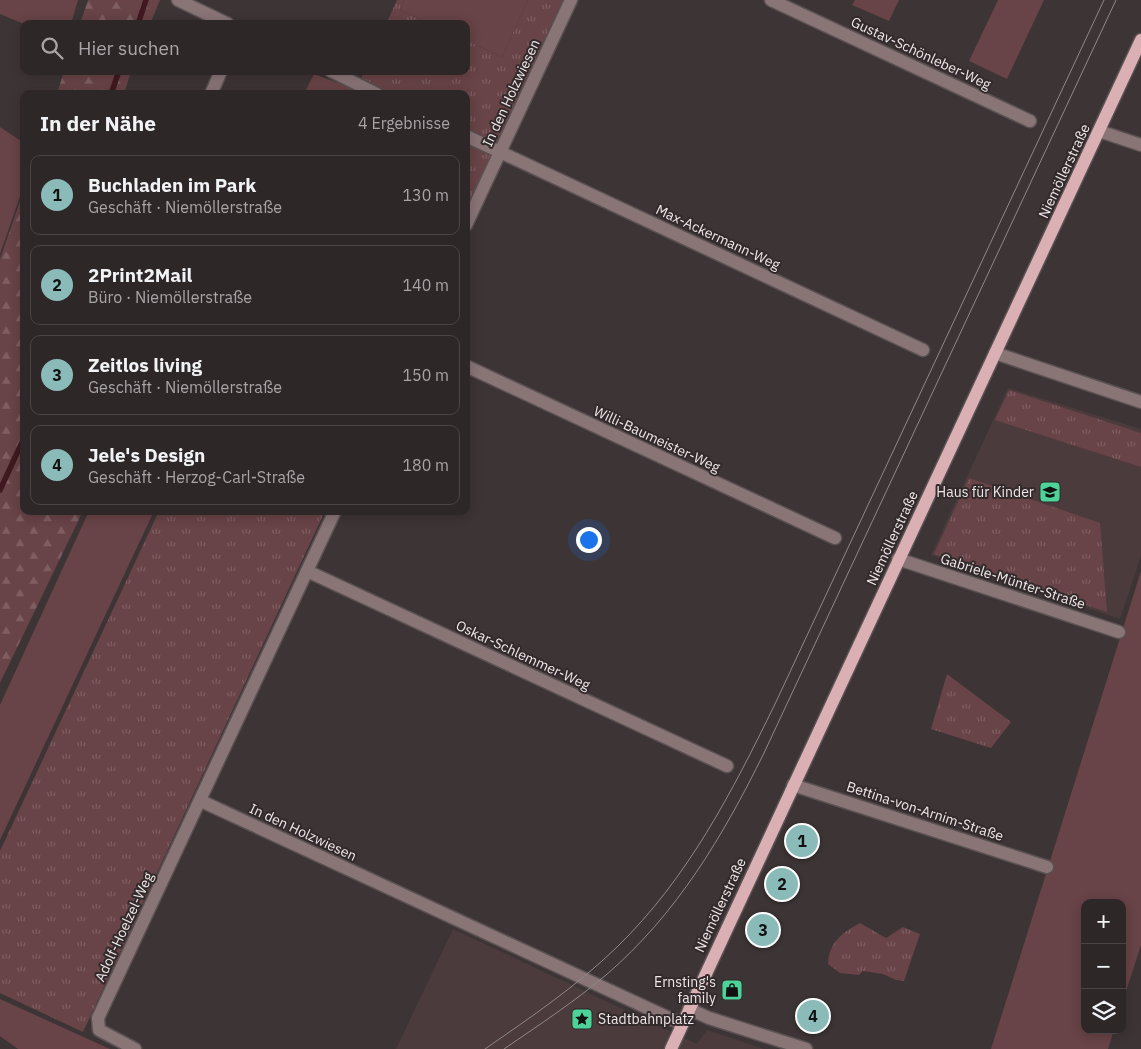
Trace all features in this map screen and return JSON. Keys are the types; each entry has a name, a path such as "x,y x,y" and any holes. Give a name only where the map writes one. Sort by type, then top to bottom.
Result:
{"main road":[{"name":"Niemöllerstraße","path":"671,1049 1141,40"}],"street":[{"path":"178,0 220,20"},
{"name":"In den Holzwiesen","path":"470,216 571,0"},
{"name":"Gustav-Schönleber-Weg","path":"772,0 1030,121"},
{"path":"213,90 219,75"},
{"path":"339,75 369,90"},
{"path":"1099,131 1141,145"},
{"name":"Max-Ackermann-Weg","path":"470,138 923,350"},
{"path":"995,353 1141,402"},
{"name":"Willi-Baumeister-Weg","path":"470,368 835,538"},
{"path":"201,801 332,515"},
{"name":"Gabriele-Münter-Straße","path":"898,559 1119,632"},
{"name":"Oskar-Schlemmer-Weg","path":"307,571 727,766"},
{"name":"Bettina-von-Arnim-Straße","path":"793,784 1047,867"},
{"name":"In den Holzwiesen","path":"201,801 682,1024"},
{"name":"Adolf-Hoelzel-Weg","path":"135,1049 99,1030 98,1018 201,801"},
{"path":"689,1009 709,1018 806,1049"}],"shaded area":[{"name":"Haus für Kinder","path":"1008,388 1141,429 1141,556 1120,619 931,555"},
{"path":"453,929 697,1044 707,1030 764,1049 396,1049"}],"green space":[{"path":"0,0 78,0 72,20 20,20 20,22 0,14"},
{"path":"88,0 160,0 152,20 81,20"},
{"path":"397,0 404,0 400,10 422,20 388,20"},
{"path":"404,0 528,0 502,57 470,42 470,20 422,20 400,10"},
{"path":"528,0 563,0 470,200 470,90 356,90 362,75 470,75 470,42 502,57"},
{"path":"855,0 899,0 889,21 852,5"},
{"path":"998,0 1044,0 1007,79 969,61"},
{"path":"63,75 130,75 125,90 58,90"},
{"path":"314,75 352,88 351,90 306,90"},
{"path":"0,127 20,140 20,196 0,254"},
{"path":"20,202 20,515 81,515 0,683 0,259"},
{"path":"1009,390 1141,433 1141,467 995,420"},
{"path":"969,478 1100,523 1107,612 934,554"},
{"path":"87,515 152,515 0,840 0,705"},
{"path":"157,515 323,515 83,1032 0,993 0,851"},
{"path":"1141,571 1141,945 1126,992 1126,899 1081,899 1081,1034 1113,1034 1108,1049 991,1049"},
{"path":"947,674 1011,722 991,748 931,729"},
{"path":"860,923 886,938 903,927 920,934 904,981 896,980 883,974 863,971 859,975 840,973 828,964 834,944 842,935"},
{"path":"0,999 110,1049 18,1049 0,1036"}],"waterway":[{"path":"139,20 146,0"},
{"path":"112,90 118,75"},
{"path":"0,490 20,447"}],"tram line":[{"path":"485,1049 570,988 617,947 666,892 687,863 725,801 775,704 1104,0"},
{"path":"504,1049 581,995 606,975 631,951 676,900 715,844 764,753 1116,0"}],"place":[{"name":"Haus für Kinder","path":"1050,492"},
{"name":"Buchladen im Park","path":"802,841"},
{"name":"2Print2Mail","path":"782,884"},
{"name":"Zeitlos living","path":"763,930"},
{"name":"Ernsting's family","path":"732,990"},
{"name":"Jele's Design","path":"813,1016"},
{"name":"Stadtbahnplatz","path":"582,1019"}]}
